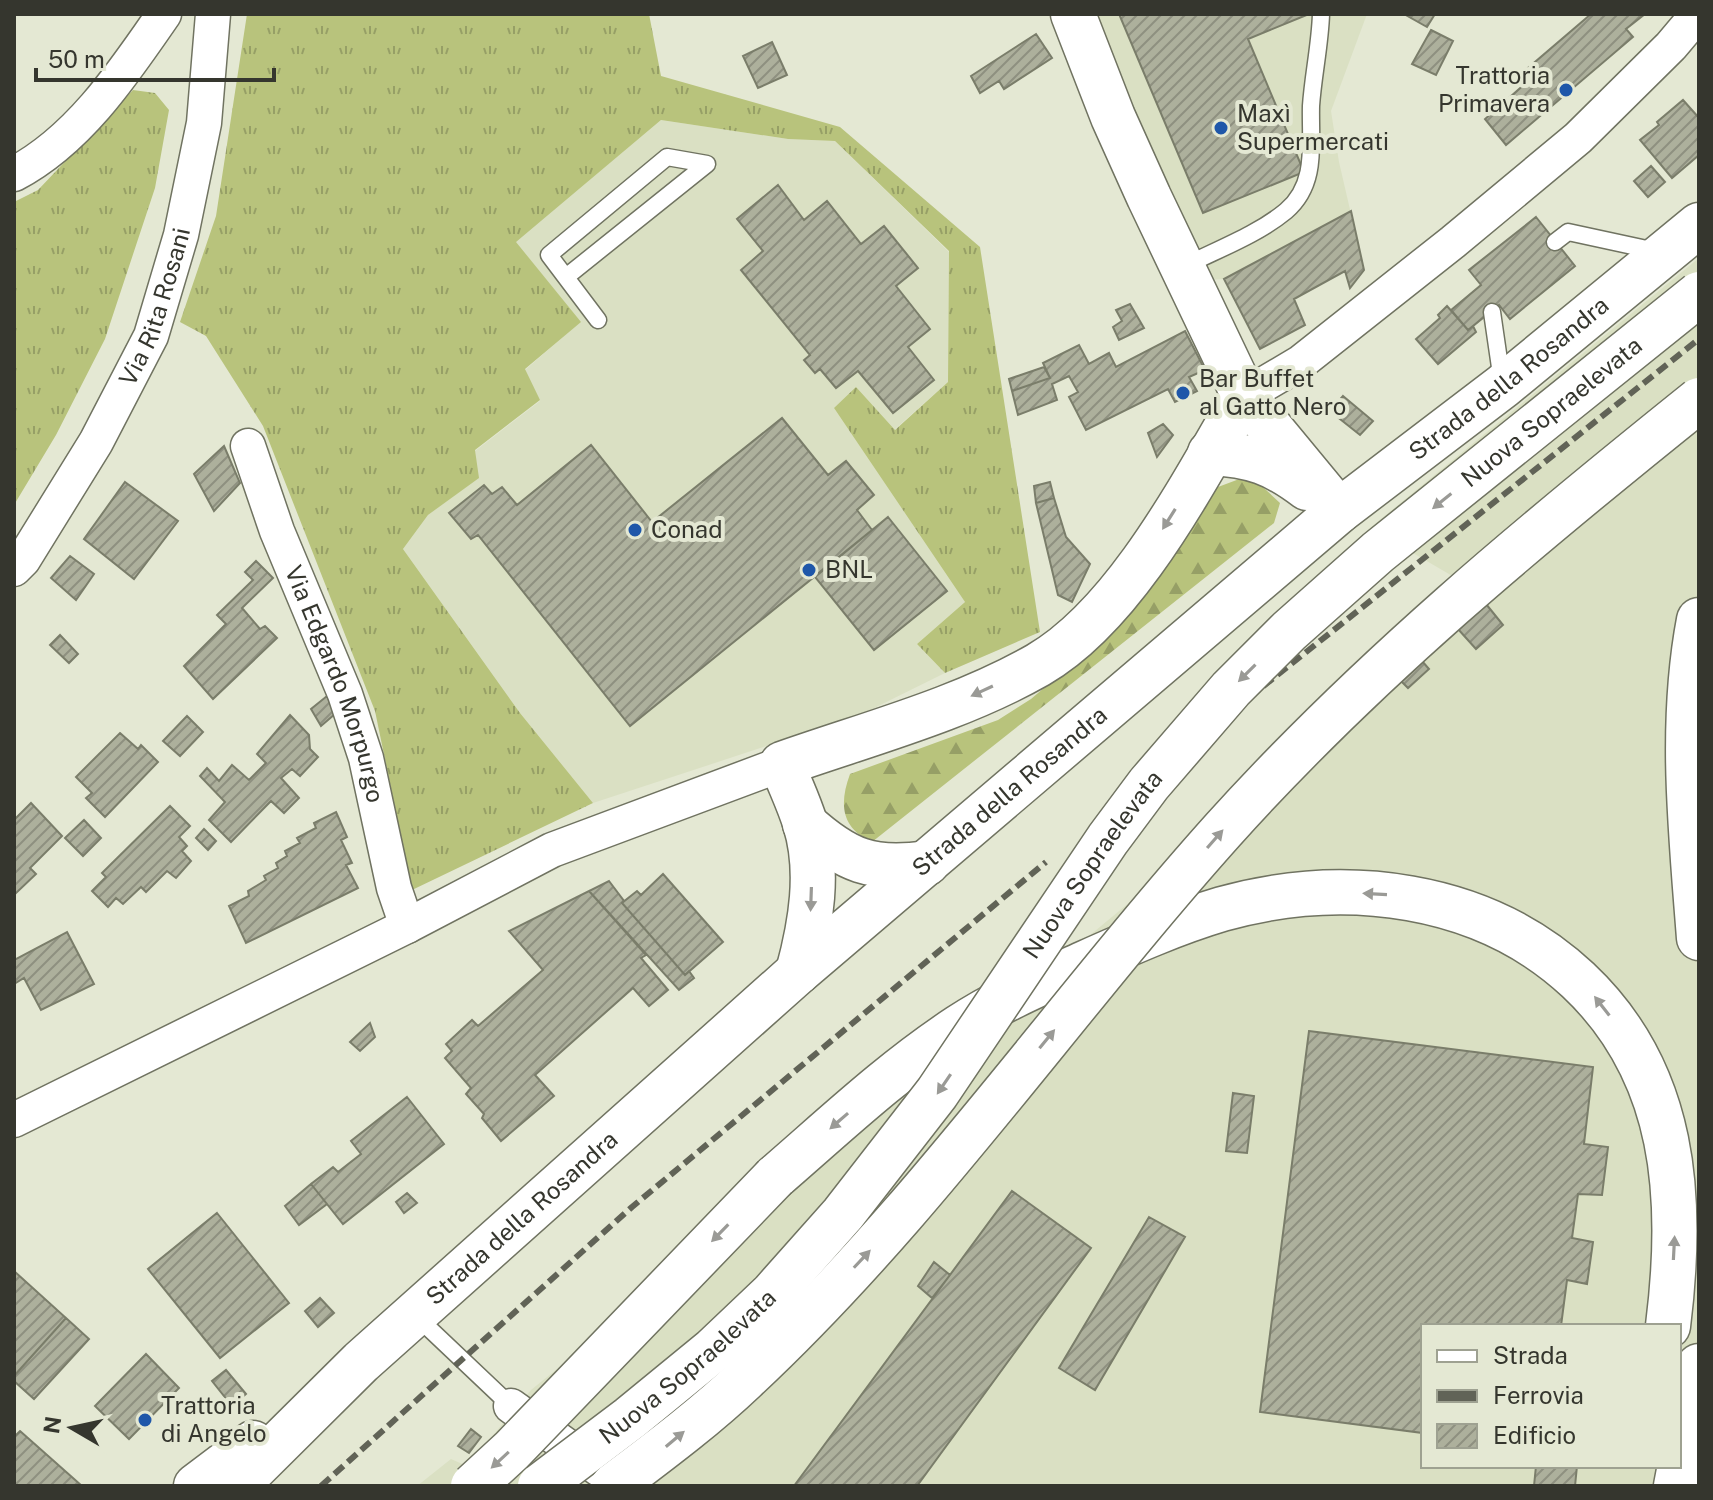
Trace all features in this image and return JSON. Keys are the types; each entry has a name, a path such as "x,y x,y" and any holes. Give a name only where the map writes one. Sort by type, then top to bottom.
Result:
{"main road":[{"path":"1073,14 1113,117 1181,268 1244,396 1339,511"},
{"name":"Strada della Rosandra","path":"236,1486 361,1362 798,972 1339,511 1503,386 1680,241"},
{"name":"Nuova Sopraelevata","path":"540,1486 713,1350 772,1294 843,1214 937,1093 1108,839 1231,689 1289,631 1378,552 1699,294"},
{"path":"798,972 811,914 811,857 805,824 782,764 971,697 1039,664 1072,639 1119,593 1244,396"},
{"name":"Nuova Sopraelevata","path":"613,1486 743,1381 878,1242 979,1124 1136,929 1300,746 1436,618 1699,400"},
{"path":"1210,453 1244,455 1284,471 1339,511"},
{"path":"1699,620 1693,654 1688,727 1690,814 1699,938"},
{"path":"805,824 840,852 862,863 886,867 927,863"},
{"path":"473,1486 512,1450 775,1177 897,1072 935,1044 960,1026 1036,985 1141,938 1226,908 1288,897 1383,893 1460,910 1502,926 1540,950 1600,1001 1641,1063 1664,1124 1672,1168 1675,1214 1668,1324"},
{"name":"Strada della Rosandra","path":"196,1486 361,1362"},
{"path":"1681,1460 1697,1376"}],"street":[{"path":"14,174 31,165 76,127 127,67 164,14"},
{"name":"Via Rita Rosani","path":"14,569 23,560 96,442 151,336 181,235 204,123 213,14"},
{"path":"1244,396 1300,363 1453,242 1566,147 1671,46 1698,14"},
{"name":"Via Edgardo Morpurgo","path":"248,446 277,531 345,694 366,758 394,888 407,926"},
{"path":"14,1120 407,926 552,850 782,764"},
{"path":"511,1406 623,1486"}],"lane":[{"path":"1181,268 1287,210 1304,189 1312,158 1311,105 1321,14"},
{"path":"566,277 707,164 667,157 549,255 598,320"},
{"path":"1555,242 1568,232 1680,241"},
{"path":"1492,312 1503,386"},
{"path":"414,1314 511,1406"}],"shaded area":[{"path":"1094,14 1367,14 1331,111 1339,162 1364,270 1350,288 1345,271 1294,299 1305,325 1260,349 1224,279 1207,280 1195,261"},
{"path":"661,120 788,139 835,141 949,252 948,382 894,430 834,408 965,602 917,644 945,673 858,716 593,803 520,713 403,549 428,515 478,478 475,451 540,401 525,370 580,322 515,242"},
{"path":"1699,258 1699,1486 417,1486 451,1459 467,1466 531,1390 1136,897 1485,595 1370,528"}],"green space":[{"path":"247,14 649,14 661,76 840,127 980,247 1040,632 945,673 917,644 965,602 834,408 856,387 895,430 948,382 949,251 835,141 788,139 661,120 516,242 581,322 525,369 540,400 475,450 479,478 428,515 403,549 520,713 593,803 412,890 375,711 263,426 206,336 180,322 216,216"},
{"path":"133,90 155,93 169,110 155,188 105,339 56,435 14,505 14,202 38,190"},
{"path":"1250,475 1280,503 1274,523 872,842 854,830 845,814 844,805 850,774 998,720 1031,699 1119,624 1218,487"}],"building":[{"path":"1119,14 1309,14 1248,39 1304,172 1203,213"},
{"path":"1404,14 1435,14 1427,27"},
{"path":"1591,14 1645,14 1626,29 1633,37 1506,145 1485,119 1527,82 1521,74"},
{"path":"1431,30 1453,41 1436,75 1412,64"},
{"path":"1036,34 1052,58 1004,89 999,81 980,93 971,76"},
{"path":"772,42 787,75 758,88 743,56"},
{"path":"1683,100 1699,118 1699,155 1672,178 1640,140"},
{"path":"1651,166 1665,182 1648,197 1634,181"},
{"path":"778,185 804,220 827,201 861,244 884,226 918,268 896,286 930,329 908,347 934,380 893,413 858,371 836,388 820,369 815,373 804,360 810,355 741,270 763,251 737,219"},
{"path":"1351,211 1364,270 1350,288 1345,271 1294,299 1305,325 1260,349 1224,279"},
{"path":"1536,217 1575,266 1510,319 1499,305 1468,330 1451,310 1481,285 1469,270"},
{"path":"1130,304 1144,328 1119,340 1113,327 1122,321 1116,310"},
{"path":"1447,306 1468,330 1473,326 1476,332 1438,364 1416,339 1440,318 1438,315"},
{"path":"1185,331 1205,370 1189,377 1197,391 1175,402 1168,389 1086,430 1069,397 1078,392 1069,376 1052,384 1057,400 1018,415 1012,391 1050,378 1043,363 1079,345 1089,364 1109,353 1116,367"},
{"path":"1044,367 1050,378 1012,391 1009,379"},
{"path":"1343,396 1373,421 1360,435 1330,411"},
{"path":"782,418 828,475 846,461 874,495 857,510 872,530 630,726 478,535 471,539 449,513 484,485 492,494 502,487 517,505 591,445 652,522"},
{"path":"1163,424 1173,435 1157,457 1148,433"},
{"path":"224,446 240,483 214,511 194,474"},
{"path":"125,482 178,521 134,579 84,539"},
{"path":"1050,482 1054,498 1036,503 1034,486"},
{"path":"1054,498 1066,537 1090,564 1072,602 1058,595 1036,503"},
{"path":"888,517 947,591 874,650 815,577"},
{"path":"70,556 94,574 76,600 51,578"},
{"path":"256,561 273,578 242,608 260,629 265,626 277,638 213,699 184,666 226,624 217,615 253,580 245,572"},
{"path":"1486,604 1503,625 1476,649 1458,629"},
{"path":"60,635 78,654 69,663 50,645"},
{"path":"1422,661 1429,669 1408,688 1400,680"},
{"path":"327,696 335,714 321,726 311,709"},
{"path":"290,715 309,735 310,749 318,757 300,776 292,769 281,778 299,798 284,813 271,801 231,842 209,820 225,802 200,776 207,768 219,781 232,765 249,780 266,763 257,754"},
{"path":"187,716 203,732 180,756 163,741"},
{"path":"120,733 138,749 141,745 158,762 105,817 86,798 92,793 76,777"},
{"path":"31,803 62,836 30,868 36,874 14,895 14,820"},
{"path":"170,806 190,826 179,837 187,846 182,851 191,861 176,878 167,871 146,892 141,887 123,904 116,898 108,907 92,891 106,877 102,873"},
{"path":"336,812 347,837 341,840 352,863 346,865 358,888 246,943 229,906 249,896 248,891 266,880 264,876 278,868 276,863 287,856 285,851 300,843 297,838 316,828 314,823"},
{"path":"84,820 101,838 83,856 65,838"},
{"path":"204,829 216,841 208,850 196,838"},
{"path":"663,874 723,942 685,975 622,903 637,891 641,895"},
{"path":"609,881 624,901 622,903 685,975 689,971 694,978 679,990 589,891"},
{"path":"589,891 646,955 641,958 668,990 649,1006 633,988 535,1075 554,1096 501,1141 482,1118 484,1114 466,1094 471,1088 445,1058 452,1051 446,1044 472,1020 478,1026 543,970 509,931"},
{"path":"67,932 94,984 41,1010 24,978 14,984 14,960"},
{"path":"370,1023 375,1037 360,1051 350,1042"},
{"path":"1309,1031 1593,1067 1584,1144 1608,1147 1602,1195 1578,1194 1572,1238 1593,1242 1587,1284 1567,1280 1561,1324 1421,1324 1421,1433 1260,1412"},
{"path":"1233,1093 1254,1096 1247,1153 1226,1151"},
{"path":"407,1097 444,1144 343,1224 311,1184 333,1167 338,1172 361,1154 351,1141"},
{"path":"311,1184 327,1204 299,1225 285,1206"},
{"path":"1012,1191 1091,1248 917,1486 794,1486"},
{"path":"407,1193 417,1203 404,1213 396,1202"},
{"path":"217,1213 289,1303 220,1358 148,1269"},
{"path":"1149,1217 1185,1237 1095,1390 1059,1368"},
{"path":"934,1262 950,1275 932,1298 918,1286"},
{"path":"14,1271 66,1318 14,1376"},
{"path":"320,1298 334,1313 318,1327 305,1311"},
{"path":"66,1318 89,1339 34,1399 14,1381 14,1376"},
{"path":"146,1354 179,1388 129,1439 95,1406"},
{"path":"226,1370 246,1394 232,1406 212,1381"},
{"path":"471,1429 481,1437 469,1453 458,1446"},
{"path":"20,1431 82,1486 14,1486 14,1437"},
{"path":"1536,1468 1577,1468 1575,1486 1534,1486"}],"railway":[{"path":"1207,731 1699,339"},
{"path":"321,1486 632,1207 1046,862"}],"place":[{"name":"Trattoria Primavera","path":"1566,90"},
{"name":"Maxì Supermercati","path":"1221,128"},
{"name":"Bar Buffet al Gatto Nero","path":"1183,393"},
{"name":"Conad","path":"635,530"},
{"name":"BNL","path":"809,570"},
{"name":"Trattoria di Angelo","path":"145,1420"}]}
